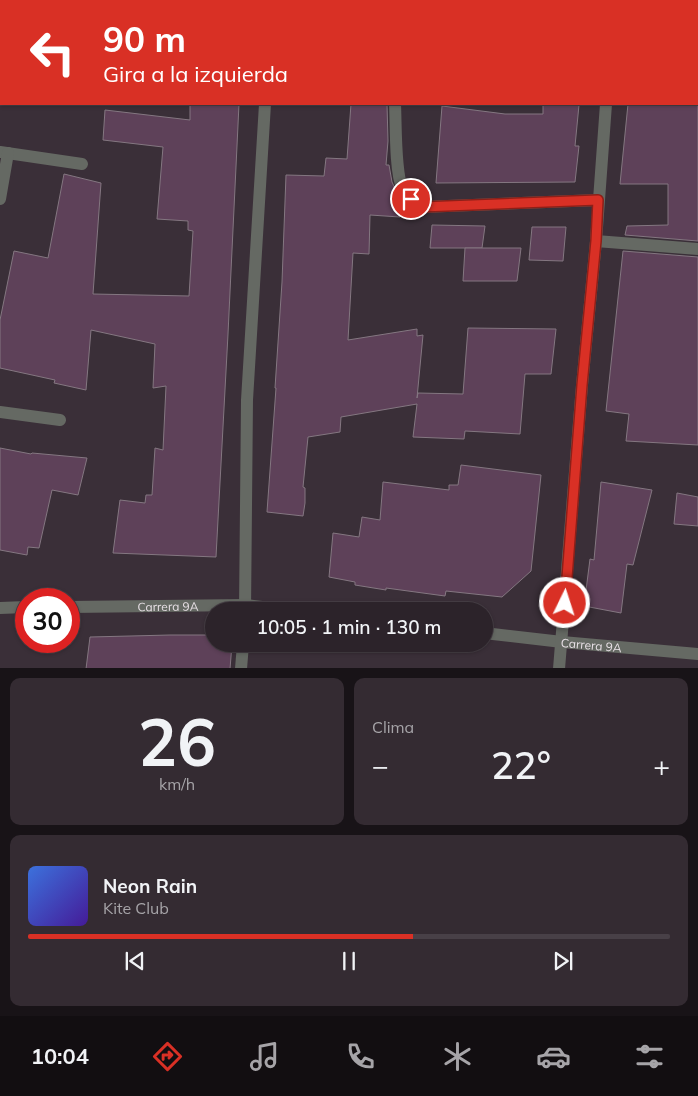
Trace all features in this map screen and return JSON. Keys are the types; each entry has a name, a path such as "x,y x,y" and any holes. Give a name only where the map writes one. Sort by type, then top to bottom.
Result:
{"street":[{"path":"245,602 247,400 265,105"},
{"path":"395,105 398,172 402,187 411,199 422,207 598,200"},
{"path":"559,668 606,105"},
{"path":"0,199 4,152 82,164"},
{"path":"596,241 698,250"},
{"path":"0,412 60,420"},
{"path":"0,608 15,607"},
{"name":"Carrera 9A","path":"80,607 205,608"},
{"name":"Carrera 9A","path":"493,634 698,654"},
{"path":"241,668 242,652"}],"building":[{"path":"190,105 239,105 216,557 113,553 120,500 145,503 146,495 152,495 155,448 163,450 166,386 153,388 155,344 91,330 86,390 54,383 55,380 0,368 0,320 14,251 48,258 64,174 101,183 93,294 189,296 193,231 188,230 188,221 157,219 163,147 103,140 105,110 190,120"},
{"path":"351,105 387,105 388,141 386,165 389,165 392,182 400,199 400,217 370,215 369,254 353,253 348,340 417,329 417,336 423,335 417,398 418,393 463,394 468,328 556,329 551,374 525,374 520,434 465,431 464,439 413,437 417,404 341,417 340,432 308,437 303,487 305,488 305,503 303,516 267,512 282,282 286,175 324,176 326,158 347,159"},
{"path":"543,105 579,105 575,146 579,146 575,182 436,183 442,106 505,114 543,114"},
{"path":"628,105 698,105 698,241 625,235 627,226 668,225 668,184 620,184"},
{"path":"432,225 485,226 482,248 430,248"},
{"path":"532,227 566,227 563,261 529,260"},
{"path":"465,248 521,248 517,281 463,281"},
{"path":"623,251 698,257 698,445 626,441 629,414 606,411"},
{"path":"0,448 31,454 87,458 78,495 52,490 39,548 28,547 27,555 0,550"},
{"path":"461,465 541,475 531,571 502,597 446,591 445,596 386,588 386,590 355,585 355,582 329,577 333,533 359,537 362,517 380,520 383,482 449,490 449,485 458,485"},
{"path":"601,482 652,490 633,565 627,564 621,613 584,606 590,559 594,560"},
{"path":"677,493 698,497 698,526 674,524"},
{"path":"205,635 205,652 231,652 230,668 86,668 90,637"}],"route":[{"path":"411,199 422,207 598,200 565,603"}]}
